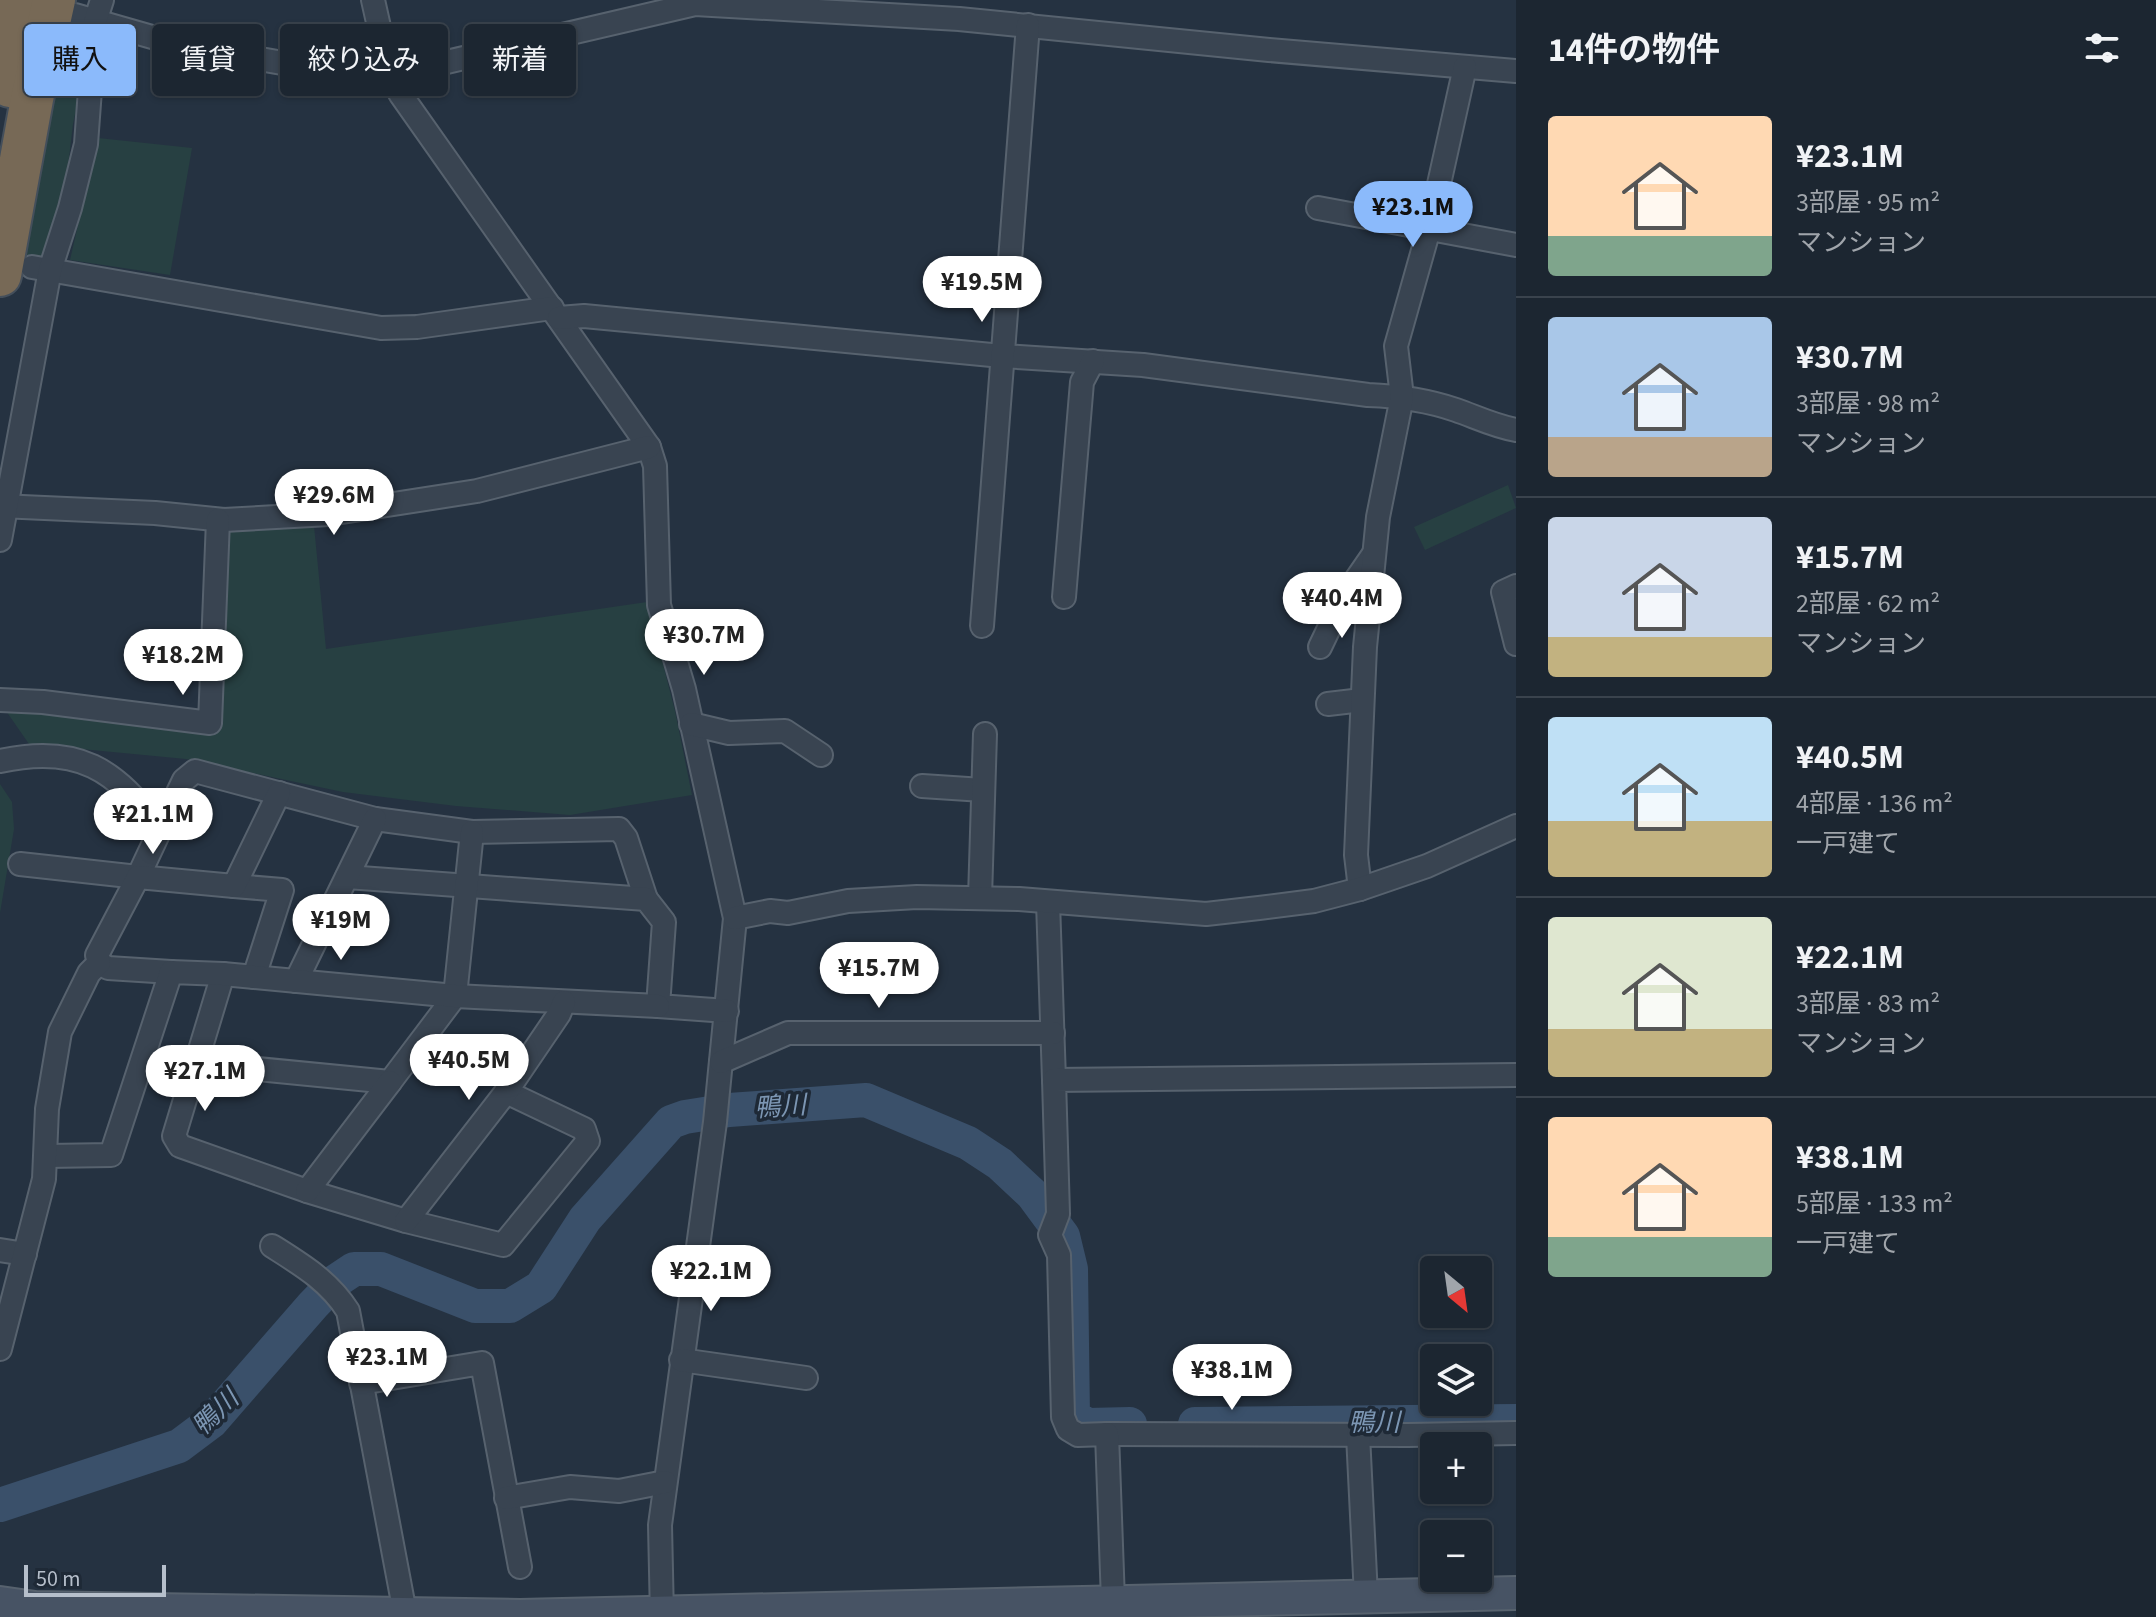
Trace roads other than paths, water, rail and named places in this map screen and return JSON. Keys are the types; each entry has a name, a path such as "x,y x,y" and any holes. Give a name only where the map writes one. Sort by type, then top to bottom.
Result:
{"highway":[{"path":"0,159 21,0"},
{"path":"27,270 32,99 75,12"}],"main road":[{"path":"0,1603 51,1608 520,1616 1098,1606 1516,1593"}],"street":[{"path":"75,12 102,0"},
{"path":"373,0 378,24"},
{"path":"448,60 695,4 960,9 1028,25 1516,71"},
{"path":"75,12 180,45 280,63"},
{"path":"0,540 27,270 70,208 86,144 75,12"},
{"path":"982,626 1028,25"},
{"path":"1360,889 1356,855 1362,700 1378,517 1402,397 1396,346 1429,229 1465,67"},
{"path":"402,96 649,447 655,466 659,605 691,724 735,918 721,1062 660,1525 662,1615"},
{"path":"1318,208 1516,245"},
{"path":"27,270 381,328 556,313 1002,356 1143,365 1402,397 1453,409 1499,427 1516,430"},
{"path":"1064,597 1082,382 1093,361"},
{"path":"4,506 155,513 218,520 329,514 477,491 649,447"},
{"path":"0,700 43,702 210,723 218,520"},
{"path":"1320,647 1344,597 1374,554"},
{"path":"1516,586 1503,592 1516,644"},
{"path":"673,652 730,638 739,643"},
{"path":"1328,704 1362,700"},
{"path":"691,724 729,733 785,731 821,755"},
{"path":"980,898 985,734"},
{"path":"0,761 32,755 86,762 109,774 160,830"},
{"path":"658,1006 664,922 646,899 626,838 619,829 472,832 375,819 195,771 184,780 97,955 99,963 108,968 223,974 455,996 727,1011"},
{"path":"922,786 983,790"},
{"path":"234,886 279,793"},
{"path":"296,981 375,819"},
{"path":"735,918 770,911 788,913 848,901 917,897 980,898 1206,914 1314,901 1360,889 1427,866 1516,826"},
{"path":"307,1191 455,996 472,832"},
{"path":"20,864 282,890 254,977"},
{"path":"347,877 646,899"},
{"path":"1048,902 1058,1214 1050,1235 1059,1255 1063,1417 1068,1429 1078,1435 1516,1433"},
{"path":"0,1349 44,1179 47,1109 60,1032 89,973 99,963"},
{"path":"47,1156 111,1155 171,972"},
{"path":"223,974 174,1136 180,1146 307,1191 406,1221 503,1245 588,1141 584,1129 506,1092"},
{"path":"406,1221 506,1092 564,1002"},
{"path":"721,1062 788,1033 1053,1033"},
{"path":"196,1063 390,1082"},
{"path":"1054,1080 1516,1075"},
{"path":"272,1246 319,1276 348,1311 405,1613"},
{"path":"0,1250 25,1254"},
{"path":"681,1360 806,1378"},
{"path":"361,1383 482,1363 520,1567"},
{"path":"1098,1606 1107,1434"},
{"path":"1358,1435 1366,1596"},
{"path":"506,1498 570,1487 619,1491 665,1482"}],"waterway":[{"name":"鴨川","path":"0,1505 179,1446 211,1422 313,1305 336,1281 354,1269 381,1269 475,1306 510,1306 541,1287 585,1219 671,1122 729,1110 866,1100 968,1143 1000,1164 1032,1194 1063,1236 1071,1269 1073,1417 1088,1425 1130,1424"},
{"name":"鴨川","path":"1195,1424 1516,1421"}]}
